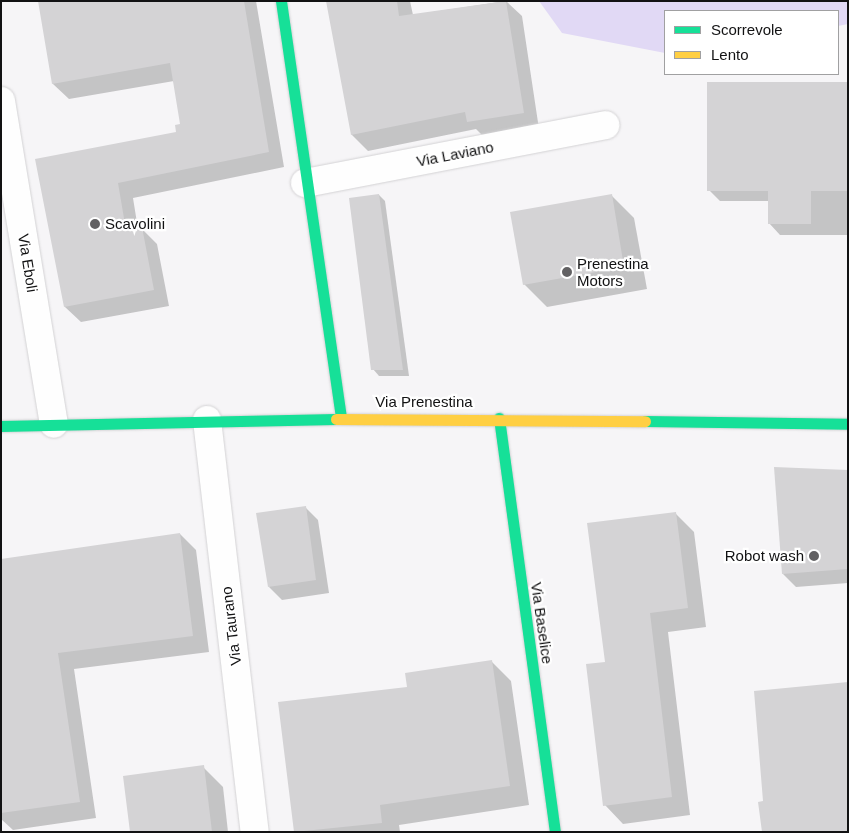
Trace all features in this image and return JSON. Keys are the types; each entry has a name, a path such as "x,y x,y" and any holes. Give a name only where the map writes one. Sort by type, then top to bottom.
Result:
{"main road":[{"path":"281,1 305,183 340,418"},
{"name":"Via Prenestina","path":"1,426 340,418 499,418 848,424"},
{"name":"Via Baselice","path":"499,418 555,832"}],"street":[{"name":"Via Eboli","path":"1,101 54,424"},
{"name":"Via Laviano","path":"305,183 604,125"},
{"name":"Via Taurano","path":"207,420 255,832"}],"shaded area":[{"path":"539,1 848,1 848,24 839,26 839,10 664,10 664,53 562,33"}],"building":[{"path":"38,1 244,1 269,152 118,183 126,230 142,227 154,290 64,307 35,159 176,132 175,125 180,124 170,63 52,84"},
{"path":"326,1 397,1 399,16 506,1 524,113 467,122 465,112 351,135"},
{"path":"707,82 848,82 848,191 811,191 811,224 768,224 768,191 707,191"},
{"path":"379,194 403,370 371,370 349,198"},
{"path":"612,194 624,267 523,285 510,212"},
{"path":"774,467 848,470 848,569 782,574"},
{"path":"306,506 316,580 268,587 256,513"},
{"path":"676,512 688,608 650,613 672,797 603,806 586,664 605,662 587,523"},
{"path":"180,533 193,636 58,653 80,802 1,813 1,559"},
{"path":"492,660 510,786 380,805 382,823 294,832 278,702 407,687 405,673"},
{"path":"848,682 848,832 762,832 758,802 763,801 754,691"},
{"path":"204,765 212,832 130,832 123,776"}],"traffic: fast":[{"path":"281,1 341,418"},
{"path":"499,418 555,832"},
{"path":"1,426 336,419"},
{"path":"645,421 848,424"}],"traffic: slow":[{"path":"336,419 645,421"}],"place":[{"name":"Scavolini","path":"95,224"},
{"name":"Prenestina Motors","path":"567,272"},
{"name":"Robot wash","path":"814,556"}]}
